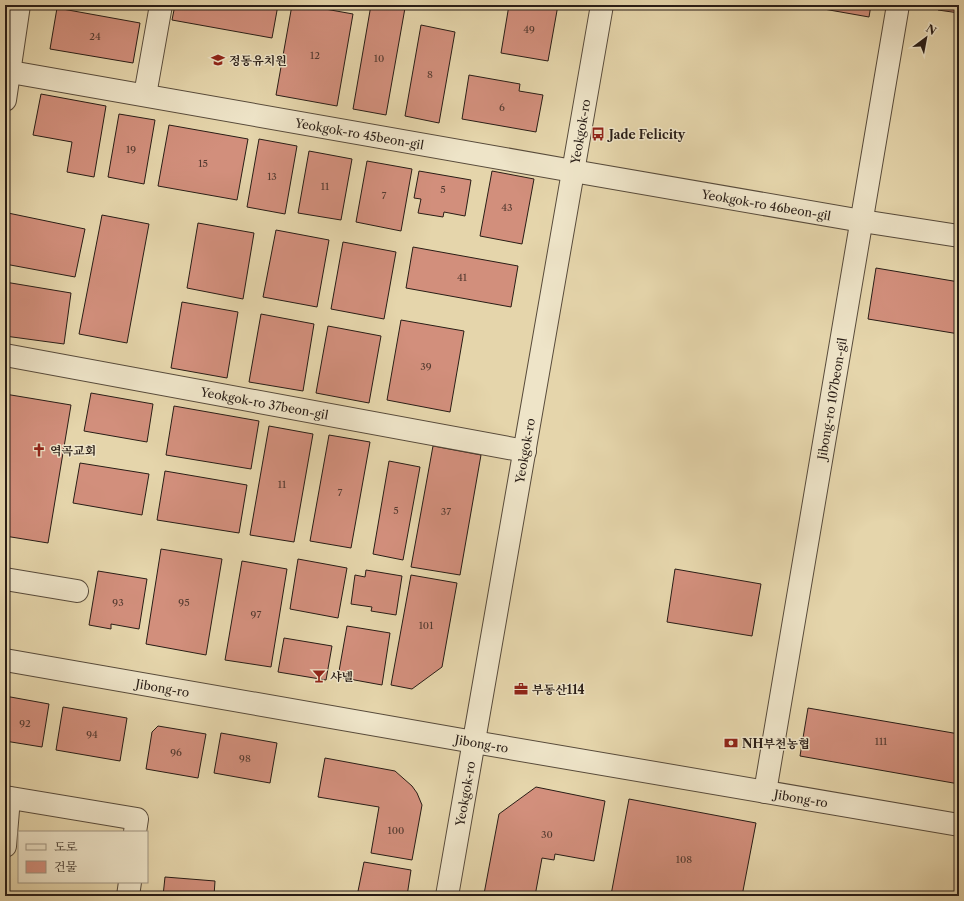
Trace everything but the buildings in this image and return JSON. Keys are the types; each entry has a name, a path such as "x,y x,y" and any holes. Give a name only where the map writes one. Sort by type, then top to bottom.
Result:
{"street":[{"path":"5,100 7,71 19,5"},
{"path":"145,95 161,5"},
{"name":"Yeokgok-ro","path":"447,896 602,5"},
{"name":"Jibong-ro 107beon-gil","path":"765,792 898,5"},
{"name":"Yeokgok-ro 45beon-gil","path":"7,71 574,171"},
{"name":"Yeokgok-ro 46beon-gil","path":"574,171 862,221 959,236"},
{"name":"Yeokgok-ro 37beon-gil","path":"5,355 525,451"},
{"path":"5,579 77,591"},
{"name":"Jibong-ro","path":"5,660 959,825"},
{"path":"5,846 7,797 137,819 135,831"},
{"path":"128,896 130,883"}],"place":[{"name":"정동유치원","path":"218,60"},
{"name":"Jade Felicity","path":"598,134"},
{"name":"역곡교회","path":"39,450"},
{"name":"샤넬","path":"319,676"},
{"name":"부동산114","path":"521,689"},
{"name":"NH부천농협","path":"731,743"}]}
